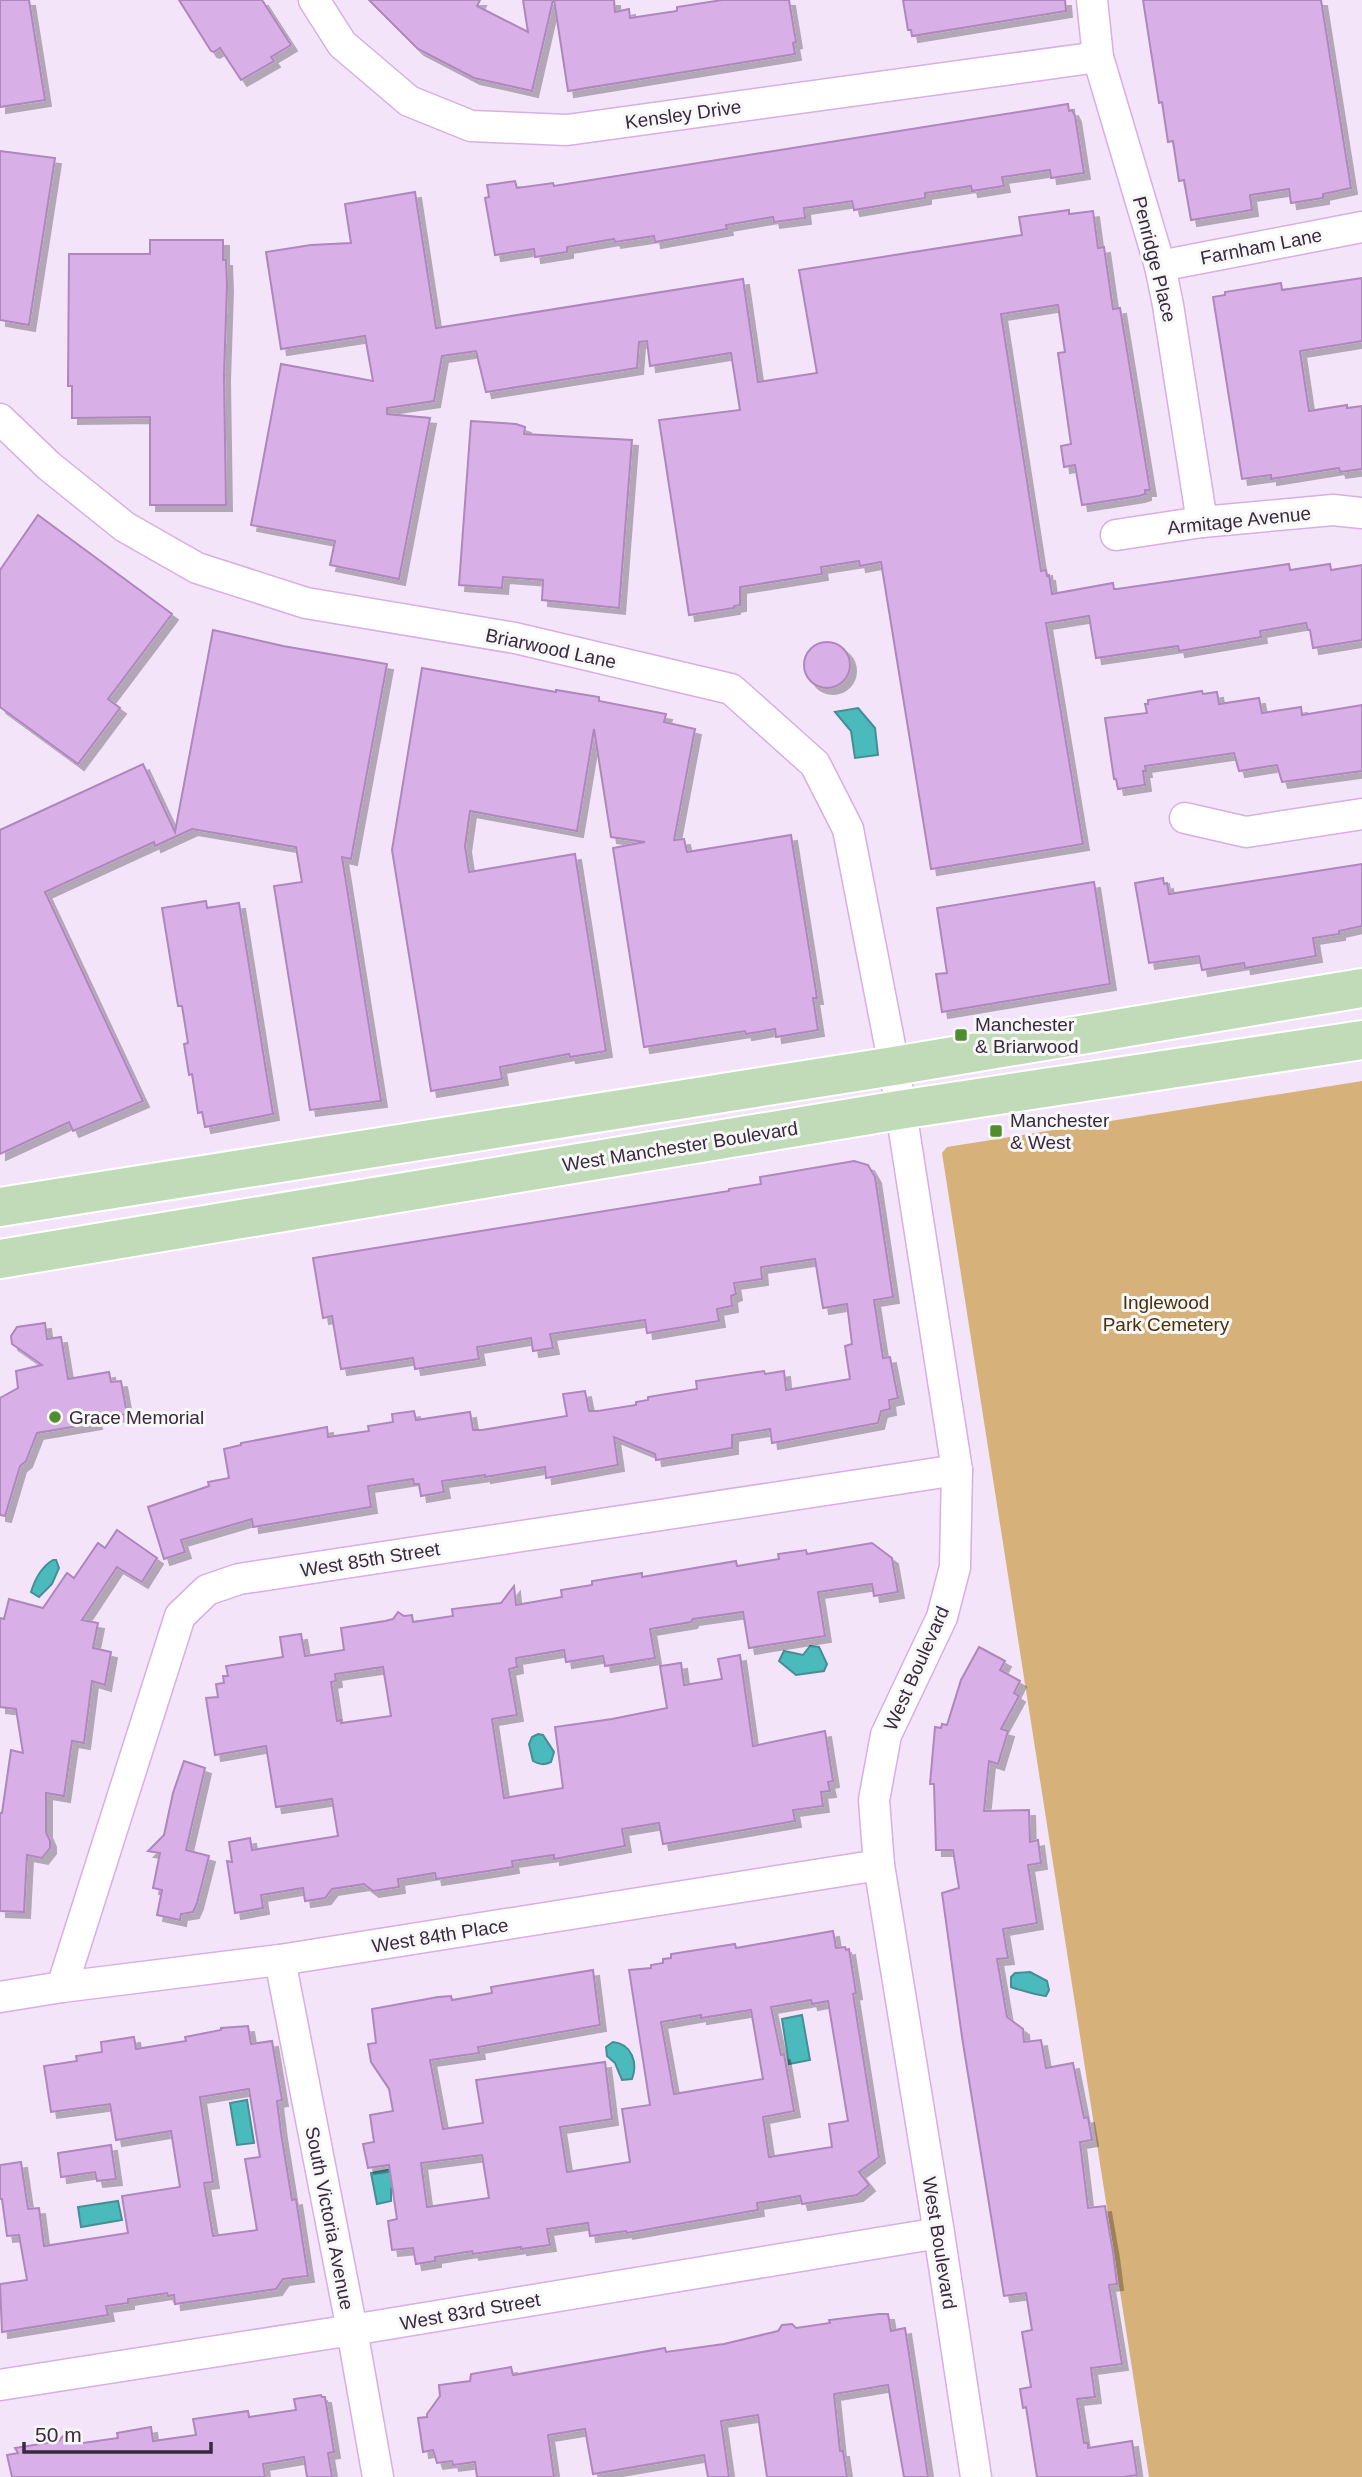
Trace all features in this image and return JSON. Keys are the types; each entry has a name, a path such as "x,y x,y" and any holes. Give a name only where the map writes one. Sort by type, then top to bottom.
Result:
{"main road":[{"path":"0,1207 894,1066 1362,988"},
{"name":"West Manchester Boulevard","path":"0,1259 899,1110 1362,1040"}],"street":[{"name":"Kensley Drive","path":"314,0 342,44 409,101 471,126 568,130 1098,57"},
{"name":"Penridge Place","path":"1092,0 1098,57 1160,265 1202,522"},
{"name":"Farnham Lane","path":"1160,265 1362,228"},
{"name":"Briarwood Lane","path":"0,419 49,466 125,527 197,568 306,603 515,638 731,689 815,764 848,829 894,1066"},
{"name":"Armitage Avenue","path":"1116,536 1202,522 1333,510 1362,513"},
{"path":"1185,818 1246,832 1362,814"},
{"name":"West Boulevard","path":"894,1066 957,1470 955,1567 942,1617 920,1658 886,1735 874,1800 879,1865 939,2233 975,2477"},
{"name":"West 85th Street","path":"62,1987 180,1616 207,1590 239,1578 957,1470"},
{"name":"West 84th Place","path":"0,1997 280,1961 879,1865"},
{"name":"South Victoria Avenue","path":"280,1961 378,2477"},
{"name":"West 83rd Street","path":"0,2385 939,2233"}],"green space":[{"name":"Inglewood Park Cemetery","path":"1362,1081 1362,2477 1149,2477 942,1153 947,1147"}],"shaded area":[{"path":"858,708 875,728 878,755 855,758 851,731 835,712"},
{"path":"56,1560 59,1568 52,1584 39,1597 31,1592 42,1570"},
{"path":"810,1646 819,1647 827,1664 824,1671 796,1675 779,1661 784,1651 803,1655"},
{"path":"543,1735 554,1752 551,1762 546,1764 533,1761 529,1744 532,1737"},
{"path":"1030,1972 1047,1981 1049,1990 1046,1996 1011,1987 1011,1977 1015,1973"},
{"path":"802,2015 810,2060 789,2064 782,2019"},
{"path":"613,2042 625,2046 632,2055 632,2079 622,2080 615,2063 607,2056 606,2047"},
{"path":"247,2100 254,2143 237,2145 230,2103"},
{"path":"403,2167 391,2189 391,2201 377,2204 371,2173"},
{"path":"118,2201 122,2220 81,2227 78,2207"}],"building":[{"path":"0,0 29,0 45,100 0,107"},
{"path":"179,0 262,0 291,45 271,57 274,61 241,80 220,48 211,51"},
{"path":"369,0 480,0 477,6 528,32 523,0 553,0 532,91 474,78 418,49"},
{"path":"554,0 614,0 615,12 629,9 630,18 677,11 677,7 722,0 789,0 796,42 793,43 795,54 568,91"},
{"path":"903,0 1065,0 1066,11 912,36 911,30 908,30"},
{"path":"1143,0 1321,0 1351,188 1323,194 1323,198 1291,203 1289,189 1250,195 1252,210 1191,220 1184,180 1179,181 1173,141 1168,142 1162,102 1159,103"},
{"path":"1068,104 1069,111 1072,110 1075,116 1084,173 1051,178 1050,170 1002,177 1004,186 972,191 971,186 925,193 925,198 854,210 852,201 804,208 805,218 774,222 773,217 726,225 727,229 655,242 654,236 615,242 614,239 567,247 567,252 535,257 534,249 495,255 485,198 489,197 487,185 515,181 517,188 553,183 554,186"},
{"path":"0,151 55,158 29,325 0,320"},
{"path":"415,192 436,328 743,279 758,382 817,373 799,270 1022,235 1019,217 1069,210 1069,214 1093,211 1098,248 1104,247 1113,309 1120,308 1150,490 1145,490 1145,494 1139,496 1082,505 1075,465 1064,467 1061,446 1071,444 1058,353 1065,352 1058,305 1001,314 1041,571 1046,570 1047,576 1049,575 1052,594 1113,583 1114,589 1117,589 1289,564 1290,570 1330,564 1331,570 1362,565 1362,640 1313,648 1306,623 1260,631 1261,637 1179,651 1178,646 1096,658 1089,616 1046,623 1083,844 931,869 881,562 860,566 859,561 821,567 822,574 740,587 740,605 689,615 659,420 740,410 731,353 650,366 647,341 639,342 637,368 486,392 476,351 442,356 434,401 387,408 387,414 430,418 399,579 330,565 335,541 251,525 281,364 373,381 365,336 281,349 266,252 311,245 351,243 345,204"},
{"path":"150,240 223,240 227,285 224,375 226,505 150,505 150,417 72,418 72,386 68,386 69,254 150,254"},
{"path":"1362,278 1362,341 1300,351 1309,411 1347,405 1347,408 1362,406 1362,469 1340,472 1339,468 1271,479 1271,475 1242,479 1213,297 1225,295 1225,292 1281,283 1282,290"},
{"path":"471,421 516,424 525,427 524,434 632,440 619,608 542,600 543,580 503,577 502,588 459,585"},
{"path":"38,515 172,614 108,699 120,708 78,764 0,707 0,570"},
{"path":"213,630 283,646 387,664 351,859 342,857 381,1101 310,1110 274,886 302,882 296,847 192,829 155,846 154,842 45,892 143,1101 73,1131 69,1122 0,1154 0,830 143,764 175,832"},
{"path":"827,642 843,649 850,665 843,681 827,688 811,681 804,665 811,649"},
{"path":"422,668 599,697 599,701 666,714 664,722 695,729 674,840 684,839 687,852 791,835 817,998 813,998 818,1030 776,1037 775,1029 746,1034 745,1031 644,1047 613,848 645,842 611,837 594,729 577,831 470,811 465,846 469,872 575,854 606,1051 570,1057 569,1054 500,1067 502,1079 431,1091 392,850"},
{"path":"1202,691 1203,694 1217,692 1219,704 1259,698 1262,713 1301,707 1302,715 1362,705 1362,771 1282,782 1277,765 1239,771 1234,753 1145,766 1145,785 1118,789 1114,779 1105,718 1147,713 1145,704 1148,704 1148,700"},
{"path":"1362,864 1362,926 1339,931 1339,934 1313,938 1316,956 1245,968 1244,963 1202,970 1199,956 1149,963 1135,883 1163,878 1169,894"},
{"path":"1094,882 1110,984 942,1012 936,974 947,973 937,908"},
{"path":"206,901 207,908 239,903 273,1114 205,1127 202,1112 198,1113 192,1074 189,1075 184,1044 188,1043 182,1006 178,1006 162,908"},
{"path":"854,1161 868,1165 875,1177 893,1297 874,1300 883,1358 890,1357 898,1398 889,1400 890,1409 881,1411 878,1423 772,1443 770,1429 732,1435 732,1448 656,1460 655,1454 614,1437 618,1465 546,1478 545,1467 442,1481 444,1492 421,1496 419,1484 414,1484 413,1479 368,1486 371,1507 253,1527 252,1519 181,1540 185,1552 164,1559 148,1507 209,1486 208,1482 229,1478 224,1449 241,1443 327,1427 328,1437 369,1431 368,1426 393,1422 392,1414 414,1411 416,1420 470,1412 473,1430 482,1430 567,1416 563,1394 585,1391 589,1411 598,1411 636,1405 636,1402 648,1400 648,1397 697,1389 696,1381 764,1371 765,1374 784,1371 786,1390 850,1379 845,1346 852,1344 847,1304 823,1308 815,1259 761,1267 762,1279 734,1283 736,1294 731,1296 732,1306 717,1309 719,1321 647,1333 645,1320 550,1334 553,1348 533,1351 531,1338 477,1347 479,1359 415,1369 413,1358 341,1369 332,1316 323,1318 313,1258 729,1191 761,1184 760,1177"},
{"name":"Grace Memorial","path":"45,1323 47,1339 61,1337 68,1379 109,1372 111,1382 121,1381 127,1414 95,1420 96,1423 37,1433 26,1461 20,1466 5,1516 0,1515 0,1398 18,1388 16,1371 42,1365 12,1344 11,1336 17,1327"},
{"path":"117,1530 157,1558 142,1582 117,1567 82,1620 98,1623 93,1648 111,1652 105,1685 92,1681 84,1743 72,1741 64,1796 46,1793 46,1832 50,1848 42,1858 27,1855 24,1912 0,1911 0,1813 11,1750 23,1753 16,1709 0,1707 0,1618 4,1619 9,1599 43,1608 67,1573 74,1578 98,1543 105,1548"},
{"path":"872,1543 892,1558 898,1592 874,1596 872,1584 818,1592 825,1636 749,1648 743,1612 693,1619 691,1622 650,1629 655,1658 605,1666 603,1656 566,1662 564,1650 516,1658 517,1667 509,1669 517,1715 492,1719 504,1798 563,1788 555,1727 667,1708 660,1666 681,1663 684,1685 722,1679 718,1659 740,1655 753,1746 825,1731 833,1781 828,1782 830,1791 821,1792 823,1806 793,1810 795,1821 663,1844 659,1823 622,1829 625,1846 554,1859 554,1855 512,1861 513,1867 436,1879 435,1873 398,1879 399,1887 373,1891 364,1884 332,1889 325,1898 305,1901 303,1888 261,1895 263,1908 235,1913 227,1861 232,1862 229,1842 250,1838 252,1850 338,1836 332,1799 276,1807 266,1746 215,1755 206,1698 218,1697 216,1684 224,1683 223,1676 228,1676 226,1666 283,1657 280,1637 301,1634 305,1656 344,1650 341,1628 393,1619 398,1612 404,1616 412,1615 413,1622 453,1616 452,1609 501,1603 514,1586 516,1605 562,1597 561,1590 592,1585 592,1581 642,1573 642,1577 736,1561 737,1566 779,1559 778,1554 806,1550 807,1554","holes":["383,1667 391,1716 341,1723 341,1720 337,1721 331,1682 336,1681 335,1674"]},
{"path":"979,1647 1005,1661 1000,1670 1020,1681 1014,1693 1019,1696 1001,1729 1008,1731 998,1764 989,1761 984,1811 1029,1810 1030,1842 1038,1840 1041,1863 1028,1865 1037,1923 1003,1929 1008,1958 997,1959 1007,2017 1023,2029 1024,2042 1041,2040 1046,2068 1073,2063 1084,2118 1088,2117 1092,2140 1080,2142 1088,2208 1105,2206 1113,2252 1117,2284 1109,2285 1122,2364 1091,2368 1095,2397 1077,2399 1084,2443 1088,2443 1088,2448 1132,2441 1137,2475 1037,2477 1026,2407 1023,2408 1020,2389 1031,2387 1022,2332 1032,2330 1026,2293 1004,2296 962,2037 942,1893 959,1888 953,1850 936,1850 934,1784 930,1784 935,1727 947,1725 961,1680"},
{"path":"184,1761 205,1768 186,1850 209,1856 193,1912 181,1914 180,1920 157,1915 162,1890 153,1888 160,1853 148,1851 164,1835 173,1793"},
{"path":"833,1931 836,1948 849,1949 856,1993 853,1994 879,2157 859,2172 869,2185 857,2195 802,2204 800,2196 757,2203 758,2210 627,2233 590,2236 588,2223 547,2229 550,2245 473,2254 472,2251 435,2257 435,2261 416,2264 413,2248 392,2250 388,2221 397,2219 389,2165 368,2168 363,2144 374,2142 370,2115 393,2111 389,2089 371,2062 368,2044 376,2043 372,2009 438,1997 451,1996 452,2000 492,1993 491,1987 593,1970 600,2025 478,2047 479,2053 430,2060 443,2129 483,2123 476,2080 605,2062 612,2119 560,2127 567,2172 630,2162 622,2109 650,2105 629,1970 651,1968 651,1965 663,1963 663,1959 671,1958 671,1954 735,1944 736,1948","holes":["811,2000 812,2004 828,2001 848,2121 829,2124 832,2147 769,2157 763,2117 794,2111 784,2054 781,2055 771,2007","751,2010 763,2079 674,2094 661,2022","482,2155 489,2198 427,2207 421,2163"]},
{"path":"248,2026 251,2044 272,2041 282,2100 277,2101 281,2133 292,2200 296,2199 308,2276 283,2279 276,2289 175,2304 174,2295 168,2296 167,2293 128,2299 128,2303 106,2306 108,2315 2,2332 0,2284 27,2280 19,2235 7,2236 0,2199 0,2165 21,2162 28,2209 39,2208 44,2246 128,2233 122,2196 180,2187 171,2131 116,2140 110,2104 51,2112 44,2066 77,2061 76,2056 102,2052 101,2042 134,2037 136,2049 186,2041 185,2037 221,2028","holes":["249,2089 260,2157 245,2159 257,2230 213,2236 204,2183 213,2182 200,2097"]},
{"path":"111,2145 116,2179 97,2181 95,2172 61,2177 58,2153"},
{"path":"888,2314 891,2331 905,2328 928,2477 904,2477 888,2385 834,2394 840,2451 843,2451 847,2477 767,2477 758,2415 721,2421 729,2477 708,2477 704,2455 593,2474 585,2429 548,2435 554,2477 477,2477 475,2462 453,2465 452,2461 437,2463 433,2450 423,2452 418,2418 427,2417 440,2396 439,2385 470,2381 471,2374 511,2367 513,2375 665,2348 666,2352 724,2344 778,2331 782,2325 792,2324 796,2328 830,2323 829,2320"},
{"path":"321,2395 325,2397 334,2452 328,2453 332,2477 307,2477 304,2457 263,2464 265,2477 12,2477 7,2455 18,2453 15,2448 59,2441 63,2436 76,2444 118,2438 117,2433 151,2427 153,2441 196,2435 193,2419 248,2411 249,2417 296,2410 294,2399"}],"place":[{"name":"Manchester & Briarwood","path":"961,1035"},
{"name":"Manchester & West","path":"996,1131"},
{"name":"Grace Memorial","path":"55,1417"}]}
